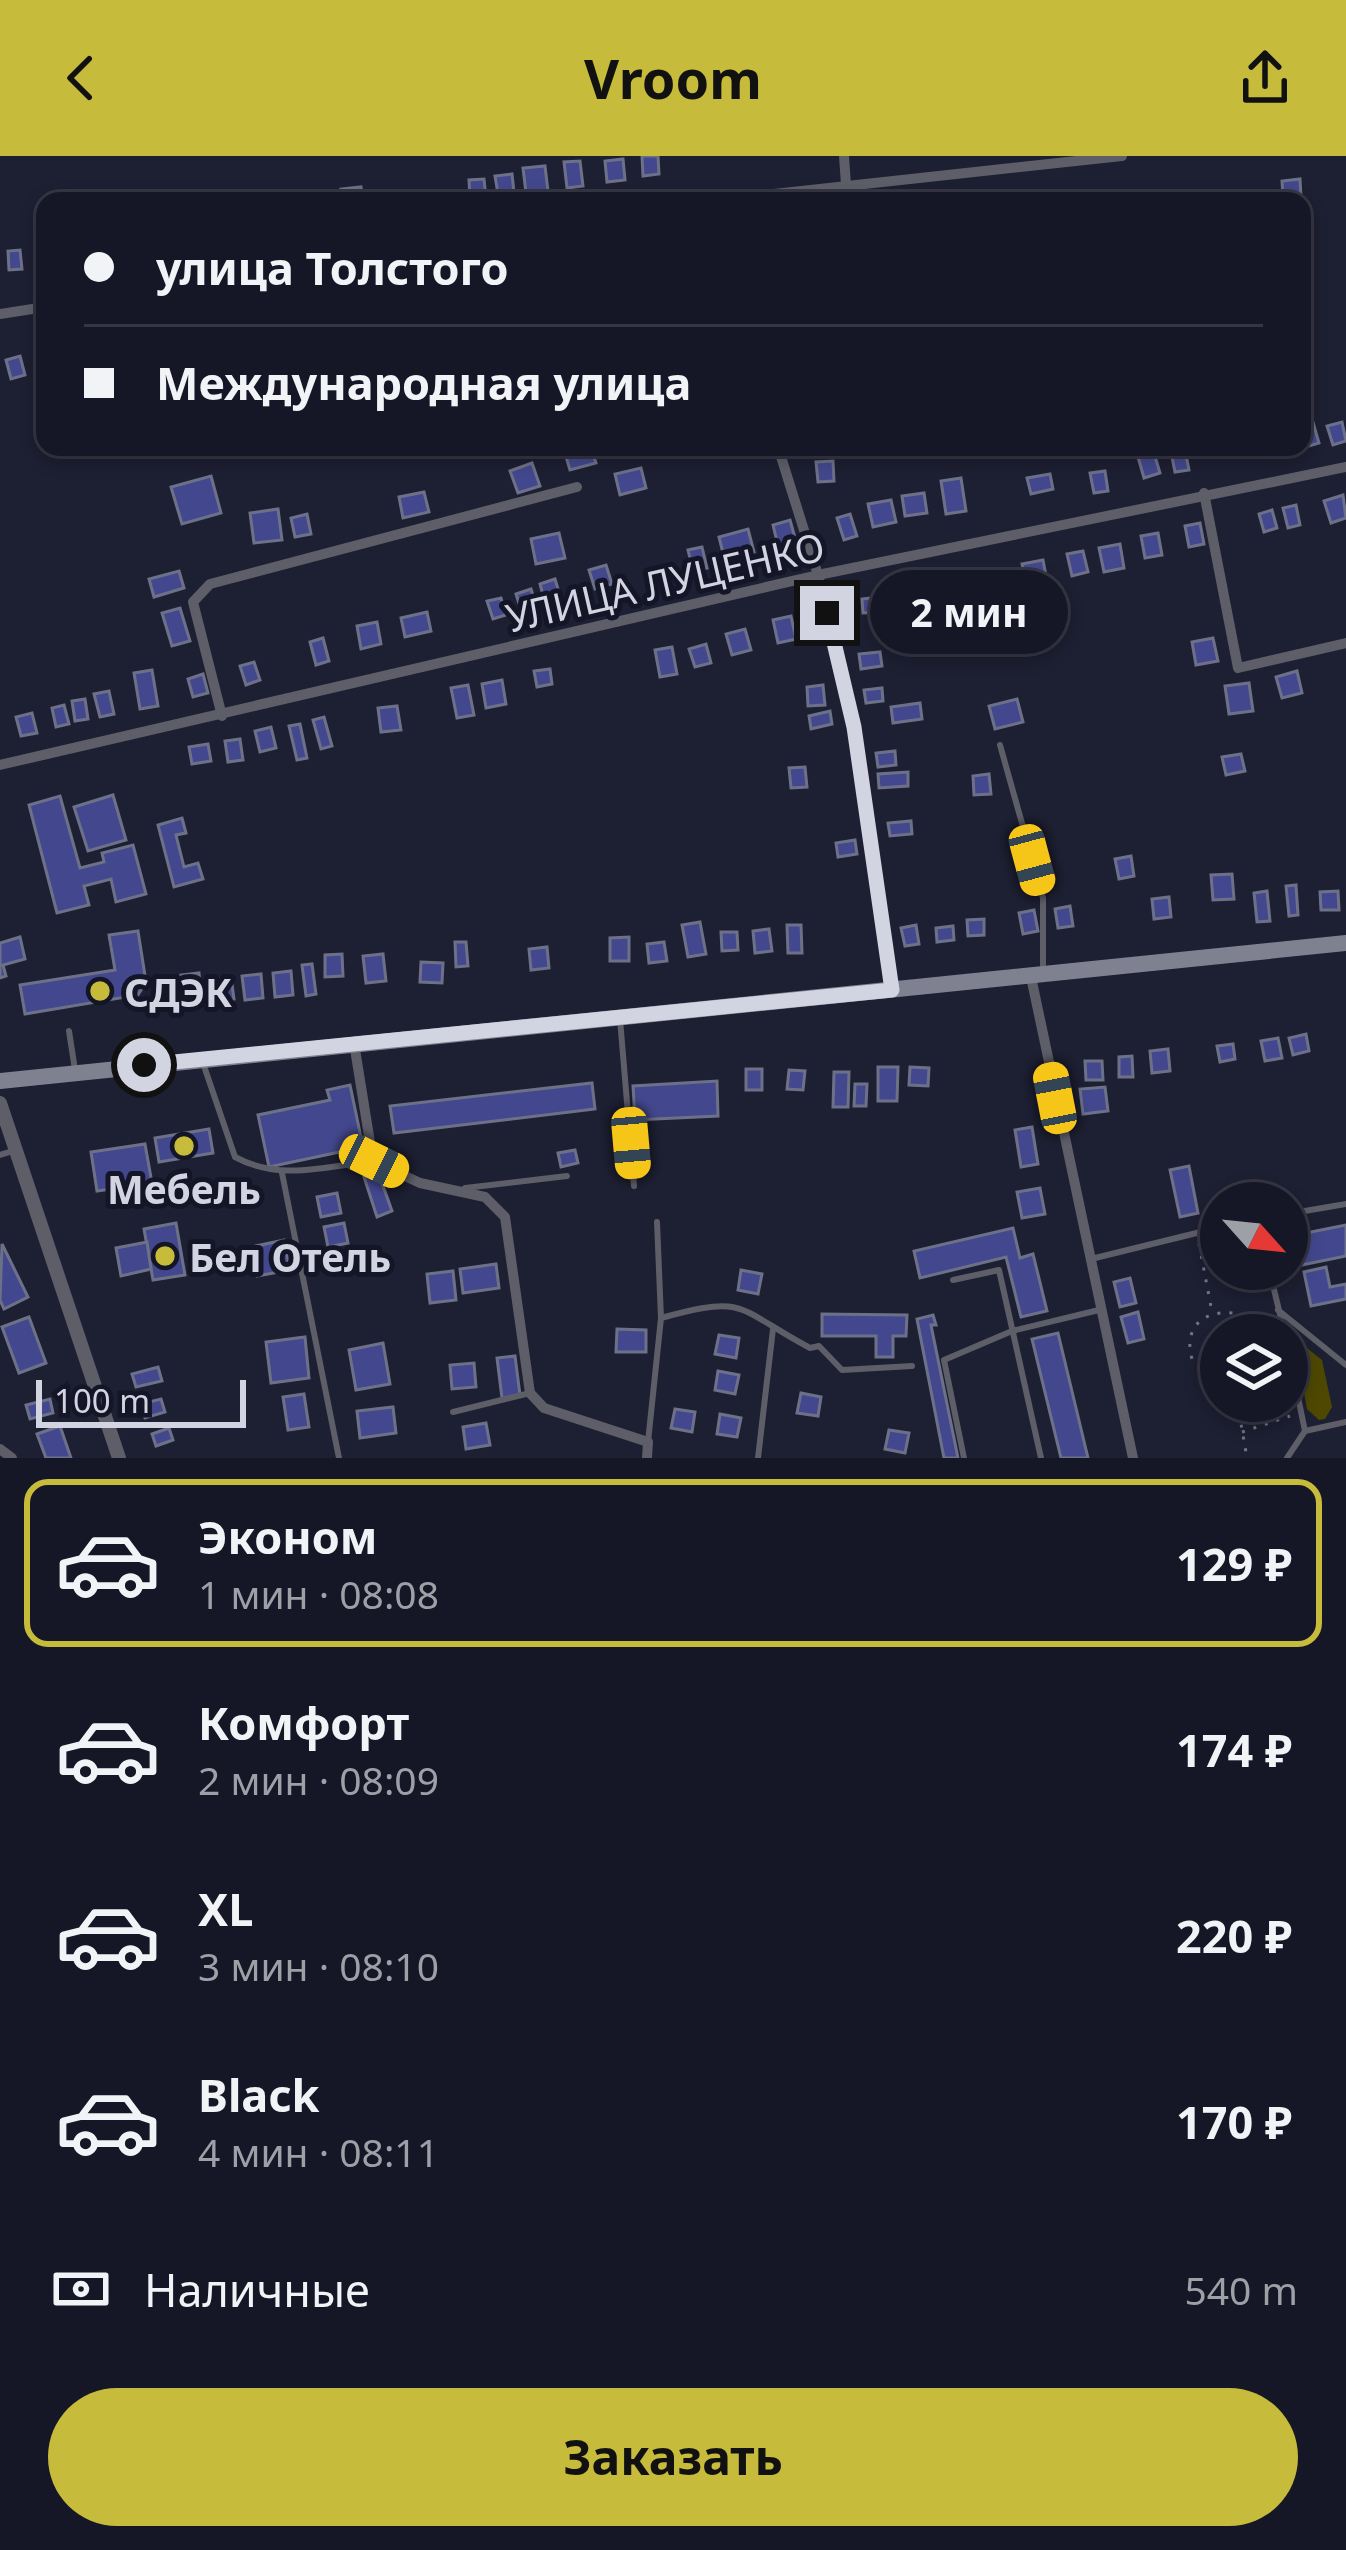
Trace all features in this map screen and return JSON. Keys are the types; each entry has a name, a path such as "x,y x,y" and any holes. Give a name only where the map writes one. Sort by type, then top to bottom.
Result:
{"main road":[{"path":"0,1081 1346,943"}],"street":[{"path":"844,156 846,185"},
{"path":"786,192 1122,156"},
{"path":"0,314 36,308"},
{"path":"781,456 818,575 854,727 892,990"},
{"name":"УЛИЦА ЛУЦЕНКО","path":"0,765 818,575 1346,467"},
{"path":"223,716 193,602 210,584 577,487"},
{"path":"1204,493 1238,668 1346,643"},
{"path":"1037,977 1088,1260 1132,1458"},
{"path":"354,1043 374,1161 420,1184 465,1188 485,1197 505,1217 530,1393 544,1408 648,1442 646,1458"},
{"path":"0,1103 119,1458"},
{"path":"0,1449 12,1458"}],"lane":[{"path":"1000,746 1042,898 1037,977"},
{"path":"620,1016 634,1186"},
{"path":"69,1031 75,1073"},
{"path":"201,1059 235,1157 261,1171 282,1173 374,1161"},
{"path":"0,1155 19,1149"},
{"path":"282,1173 339,1458"},
{"path":"465,1188 567,1176"},
{"path":"1308,1210 1346,1204"},
{"path":"648,1442 661,1318 656,1222"},
{"path":"1088,1260 1200,1231"},
{"path":"952,1280 999,1270 1041,1458"},
{"path":"1273,1290 1279,1314"},
{"path":"661,1318 721,1302 746,1309 809,1348 819,1346 842,1370 912,1366"},
{"path":"964,1458 944,1360 1012,1330 1099,1310"},
{"path":"1278,1310 1346,1365"},
{"path":"758,1458 773,1329"},
{"path":"453,1412 530,1393"},
{"path":"1287,1458 1305,1431 1304,1422"},
{"path":"1305,1431 1346,1422"}],"path":[{"path":"1197,1232 1212,1313 1234,1314"},
{"path":"1200,1321 1189,1350 1200,1371"},
{"path":"1240,1422 1247,1458"},
{"path":"1242,1432 1274,1422"}],"shaded area":[{"path":"1308,1349 1322,1360 1332,1407 1319,1420 1308,1410"}],"building":[{"path":"642,156 658,156 659,174 643,176"},
{"path":"623,159 625,180 607,182 605,161"},
{"path":"580,161 583,186 567,188 564,162"},
{"path":"545,166 548,191 526,192 523,168"},
{"path":"512,174 514,192 498,192 495,176"},
{"path":"484,179 485,192 470,192 469,180"},
{"path":"1300,179 1301,192 1283,192 1282,181"},
{"path":"20,250 22,269 9,270 8,251"},
{"path":"20,356 25,375 11,379 6,360"},
{"path":"1311,415 1319,443 1311,445"},
{"path":"1342,422 1346,441 1333,445 1327,426"},
{"path":"566,456 594,456 596,463 570,470"},
{"path":"1155,456 1160,473 1144,478 1138,457"},
{"path":"1172,456 1186,456 1189,470 1175,472"},
{"path":"833,461 834,481 818,482 816,462"},
{"path":"532,463 540,486 518,493 510,471"},
{"path":"641,468 646,488 620,495 615,474"},
{"path":"1105,471 1108,491 1094,493 1090,473"},
{"path":"1050,474 1053,489 1031,494 1027,478"},
{"path":"211,476 221,513 182,524 171,487"},
{"path":"961,478 966,511 946,514 941,481"},
{"path":"424,492 429,512 403,518 399,497"},
{"path":"924,493 927,513 905,516 902,496"},
{"path":"1343,495 1346,518 1331,523 1324,501"},
{"path":"891,500 896,522 873,527 868,504"},
{"path":"1296,505 1300,525 1288,528 1283,508"},
{"path":"278,509 282,540 254,543 250,513"},
{"path":"1272,510 1277,528 1264,532 1259,514"},
{"path":"307,514 311,534 295,537 291,518"},
{"path":"850,514 857,536 844,540 837,518"},
{"path":"790,520 797,545 779,550 773,525"},
{"path":"1200,523 1204,544 1189,547 1185,526"},
{"path":"748,529 754,552 725,561 719,537"},
{"path":"559,533 565,558 536,564 531,539"},
{"path":"1158,533 1162,555 1145,558 1141,536"},
{"path":"1120,544 1124,568 1104,572 1099,548"},
{"path":"702,547 707,568 693,571 688,550"},
{"path":"1083,551 1088,572 1072,576 1067,554"},
{"path":"1043,560 1047,581 1026,585 1022,564"},
{"path":"606,565 612,584 595,589 589,570"},
{"path":"996,570 1002,592 979,599 973,577"},
{"path":"179,571 184,588 154,597 149,579"},
{"path":"555,579 561,599 545,603 540,584"},
{"path":"947,580 950,596 931,599 929,583"},
{"path":"912,586 918,611 900,615 894,590"},
{"path":"531,589 537,608 522,613 516,594"},
{"path":"879,597 881,612 863,613 862,599"},
{"path":"501,598 506,615 493,619 487,601"},
{"path":"180,608 190,641 172,646 162,613"},
{"path":"427,612 431,631 405,637 401,618"},
{"path":"791,616 796,639 778,643 773,620"},
{"path":"377,622 381,644 361,649 357,626"},
{"path":"745,629 751,650 732,655 726,634"},
{"path":"323,638 329,661 316,665 310,642"},
{"path":"1213,638 1218,661 1196,665 1192,642"},
{"path":"706,644 711,663 695,667 689,649"},
{"path":"672,647 677,674 660,677 655,650"},
{"path":"880,652 882,666 861,669 859,654"},
{"path":"254,662 260,680 246,685 240,666"},
{"path":"550,669 552,684 537,687 534,671"},
{"path":"152,670 158,706 140,709 134,673"},
{"path":"1297,671 1302,693 1282,698 1276,677"},
{"path":"203,674 208,693 193,697 188,679"},
{"path":"502,680 506,704 486,708 482,684"},
{"path":"1249,683 1253,711 1229,714 1225,686"},
{"path":"468,685 474,715 457,718 451,688"},
{"path":"823,685 825,705 808,706 807,687"},
{"path":"882,688 883,701 866,703 864,690"},
{"path":"109,691 114,714 100,717 94,694"},
{"path":"85,699 88,719 75,721 72,701"},
{"path":"1017,699 1023,722 995,729 989,706"},
{"path":"920,703 922,719 893,723 891,707"},
{"path":"64,705 69,724 56,727 52,708"},
{"path":"397,706 401,730 381,732 378,708"},
{"path":"830,711 832,724 811,729 809,716"},
{"path":"32,713 37,733 21,736 16,717"},
{"path":"324,717 332,746 321,749 313,720"},
{"path":"300,724 307,758 297,760 289,726"},
{"path":"271,727 276,748 260,752 255,731"},
{"path":"240,739 243,760 228,762 225,741"},
{"path":"208,744 211,761 192,764 189,747"},
{"path":"895,751 896,765 878,767 876,753"},
{"path":"1241,754 1245,771 1226,775 1222,757"},
{"path":"805,767 807,787 791,788 789,768"},
{"path":"908,772 908,786 879,788 878,774"},
{"path":"989,774 991,794 974,795 973,776"},
{"path":"113,795 126,840 88,851 74,807"},
{"path":"60,796 80,868 104,862 102,853 133,845 146,894 116,902 111,879 84,886 89,905 57,913 29,805"},
{"path":"182,818 186,833 176,835 184,867 198,863 203,879 174,887 158,825"},
{"path":"911,821 912,834 890,836 888,823"},
{"path":"855,840 857,854 838,857 836,843"},
{"path":"1131,856 1134,876 1119,879 1115,859"},
{"path":"1232,874 1234,899 1213,900 1211,875"},
{"path":"1296,885 1298,915 1289,916 1286,886"},
{"path":"1267,891 1270,921 1257,922 1254,893"},
{"path":"1338,891 1339,910 1321,910 1320,892"},
{"path":"1169,897 1171,917 1154,919 1152,899"},
{"path":"1070,906 1073,926 1058,928 1055,909"},
{"path":"1034,910 1038,931 1023,934 1019,913"},
{"path":"984,919 984,935 968,936 967,920"},
{"path":"700,922 706,954 688,957 682,925"},
{"path":"787,925 801,925 802,953 788,953"},
{"path":"916,925 919,944 905,946 901,928"},
{"path":"953,926 954,940 937,942 936,928"},
{"path":"769,929 772,951 755,953 753,931"},
{"path":"138,931 146,982 138,995 25,1014 20,985 115,970 109,935"},
{"path":"721,932 737,932 738,950 722,951"},
{"path":"20,937 25,959 3,965 6,976 0,978 0,943"},
{"path":"629,937 629,961 610,961 610,938"},
{"path":"455,942 466,942 468,966 456,967"},
{"path":"664,942 667,961 649,963 647,944"},
{"path":"547,947 549,968 531,970 529,949"},
{"path":"342,954 343,976 325,977 325,955"},
{"path":"383,954 386,981 366,983 363,956"},
{"path":"421,962 443,963 442,983 420,982"},
{"path":"312,964 316,994 306,996 302,965"},
{"path":"291,971 293,995 275,997 273,973"},
{"path":"199,973 201,994 183,995 181,975"},
{"path":"261,974 263,998 245,1000 242,976"},
{"path":"231,977 234,999 217,1002 213,980"},
{"path":"1306,1034 1309,1051 1293,1055 1289,1038"},
{"path":"1278,1038 1282,1058 1265,1061 1261,1041"},
{"path":"1233,1044 1235,1059 1220,1062 1217,1046"},
{"path":"1168,1049 1170,1071 1152,1073 1150,1051"},
{"path":"1132,1056 1133,1077 1119,1077 1119,1057"},
{"path":"1085,1061 1102,1061 1103,1080 1086,1080"},
{"path":"878,1067 898,1067 897,1101 878,1101"},
{"path":"910,1067 929,1068 928,1086 909,1085"},
{"path":"746,1069 762,1069 762,1090 746,1090"},
{"path":"789,1070 805,1071 803,1090 787,1089"},
{"path":"834,1072 849,1072 848,1107 833,1107"},
{"path":"717,1081 718,1116 635,1120 633,1086"},
{"path":"592,1083 595,1109 394,1133 390,1106"},
{"path":"855,1084 867,1084 866,1106 854,1106"},
{"path":"350,1085 363,1147 269,1167 258,1115 330,1100 327,1090"},
{"path":"1105,1087 1108,1111 1083,1114 1080,1089"},
{"path":"1032,1127 1038,1164 1021,1167 1015,1130"},
{"name":"Мебель","path":"209,1129 213,1153 159,1162 155,1138"},
{"path":"145,1144 152,1183 97,1191 91,1152"},
{"path":"575,1150 578,1163 561,1167 558,1153"},
{"path":"1189,1166 1198,1213 1180,1217 1170,1170"},
{"path":"378,1172 392,1211 377,1217 364,1177"},
{"path":"1040,1188 1045,1214 1022,1218 1017,1192"},
{"path":"337,1193 341,1213 321,1217 317,1197"},
{"name":"Бел Отель","path":"176,1223 185,1275 153,1280 144,1229"},
{"path":"344,1223 348,1243 328,1247 324,1227"},
{"path":"1346,1225 1346,1256 1308,1264 1308,1233"},
{"path":"1013,1228 1020,1258 1033,1254 1047,1311 1021,1317 1006,1257 920,1278 914,1251"},
{"path":"284,1240 290,1270 257,1276 251,1247"},
{"path":"147,1242 151,1269 121,1276 116,1248"},
{"path":"2,1244 28,1297 4,1309 0,1300"},
{"path":"496,1264 499,1288 463,1293 460,1269"},
{"path":"1326,1267 1330,1287 1346,1284 1346,1299 1311,1306 1308,1271"},
{"path":"741,1270 762,1274 758,1294 738,1290"},
{"path":"453,1271 456,1300 430,1303 427,1274"},
{"path":"1130,1278 1136,1303 1120,1307 1114,1282"},
{"path":"1138,1312 1144,1339 1128,1343 1121,1317"},
{"path":"822,1314 907,1315 906,1336 893,1336 893,1357 876,1357 876,1336 822,1336"},
{"path":"933,1315 936,1325 931,1325 958,1458 944,1458 917,1319"},
{"path":"29,1317 46,1363 19,1373 2,1327"},
{"path":"617,1329 646,1330 646,1352 616,1352"},
{"path":"1058,1333 1088,1458 1061,1458 1032,1339"},
{"path":"719,1335 739,1338 736,1358 715,1354"},
{"path":"305,1337 309,1378 271,1383 266,1342"},
{"path":"383,1343 390,1384 356,1390 349,1350"},
{"path":"515,1356 520,1395 502,1398 497,1358"},
{"path":"474,1363 476,1387 452,1389 450,1365"},
{"path":"158,1367 162,1381 136,1387 132,1374"},
{"path":"718,1371 739,1375 735,1394 715,1390"},
{"path":"801,1393 821,1397 818,1416 797,1413"},
{"path":"304,1394 309,1427 288,1430 283,1397"},
{"path":"50,1399 53,1413 30,1419 26,1405"},
{"path":"161,1399 165,1412 145,1418 141,1404"},
{"path":"393,1407 396,1433 360,1438 357,1411"},
{"path":"675,1409 695,1412 692,1432 671,1428"},
{"path":"720,1414 741,1418 737,1437 717,1434"},
{"path":"486,1423 490,1445 466,1449 463,1427"},
{"path":"60,1426 71,1458 46,1458 37,1434"},
{"path":"169,1428 173,1440 156,1446 152,1434"},
{"path":"889,1430 909,1433 905,1453 885,1449"}],"place":[{"name":"СДЭК","path":"100,991"},
{"name":"Мебель","path":"184,1146"},
{"name":"Бел Отель","path":"165,1256"}],"route":[{"path":"144,1065 892,990 854,727 827,613"}]}
